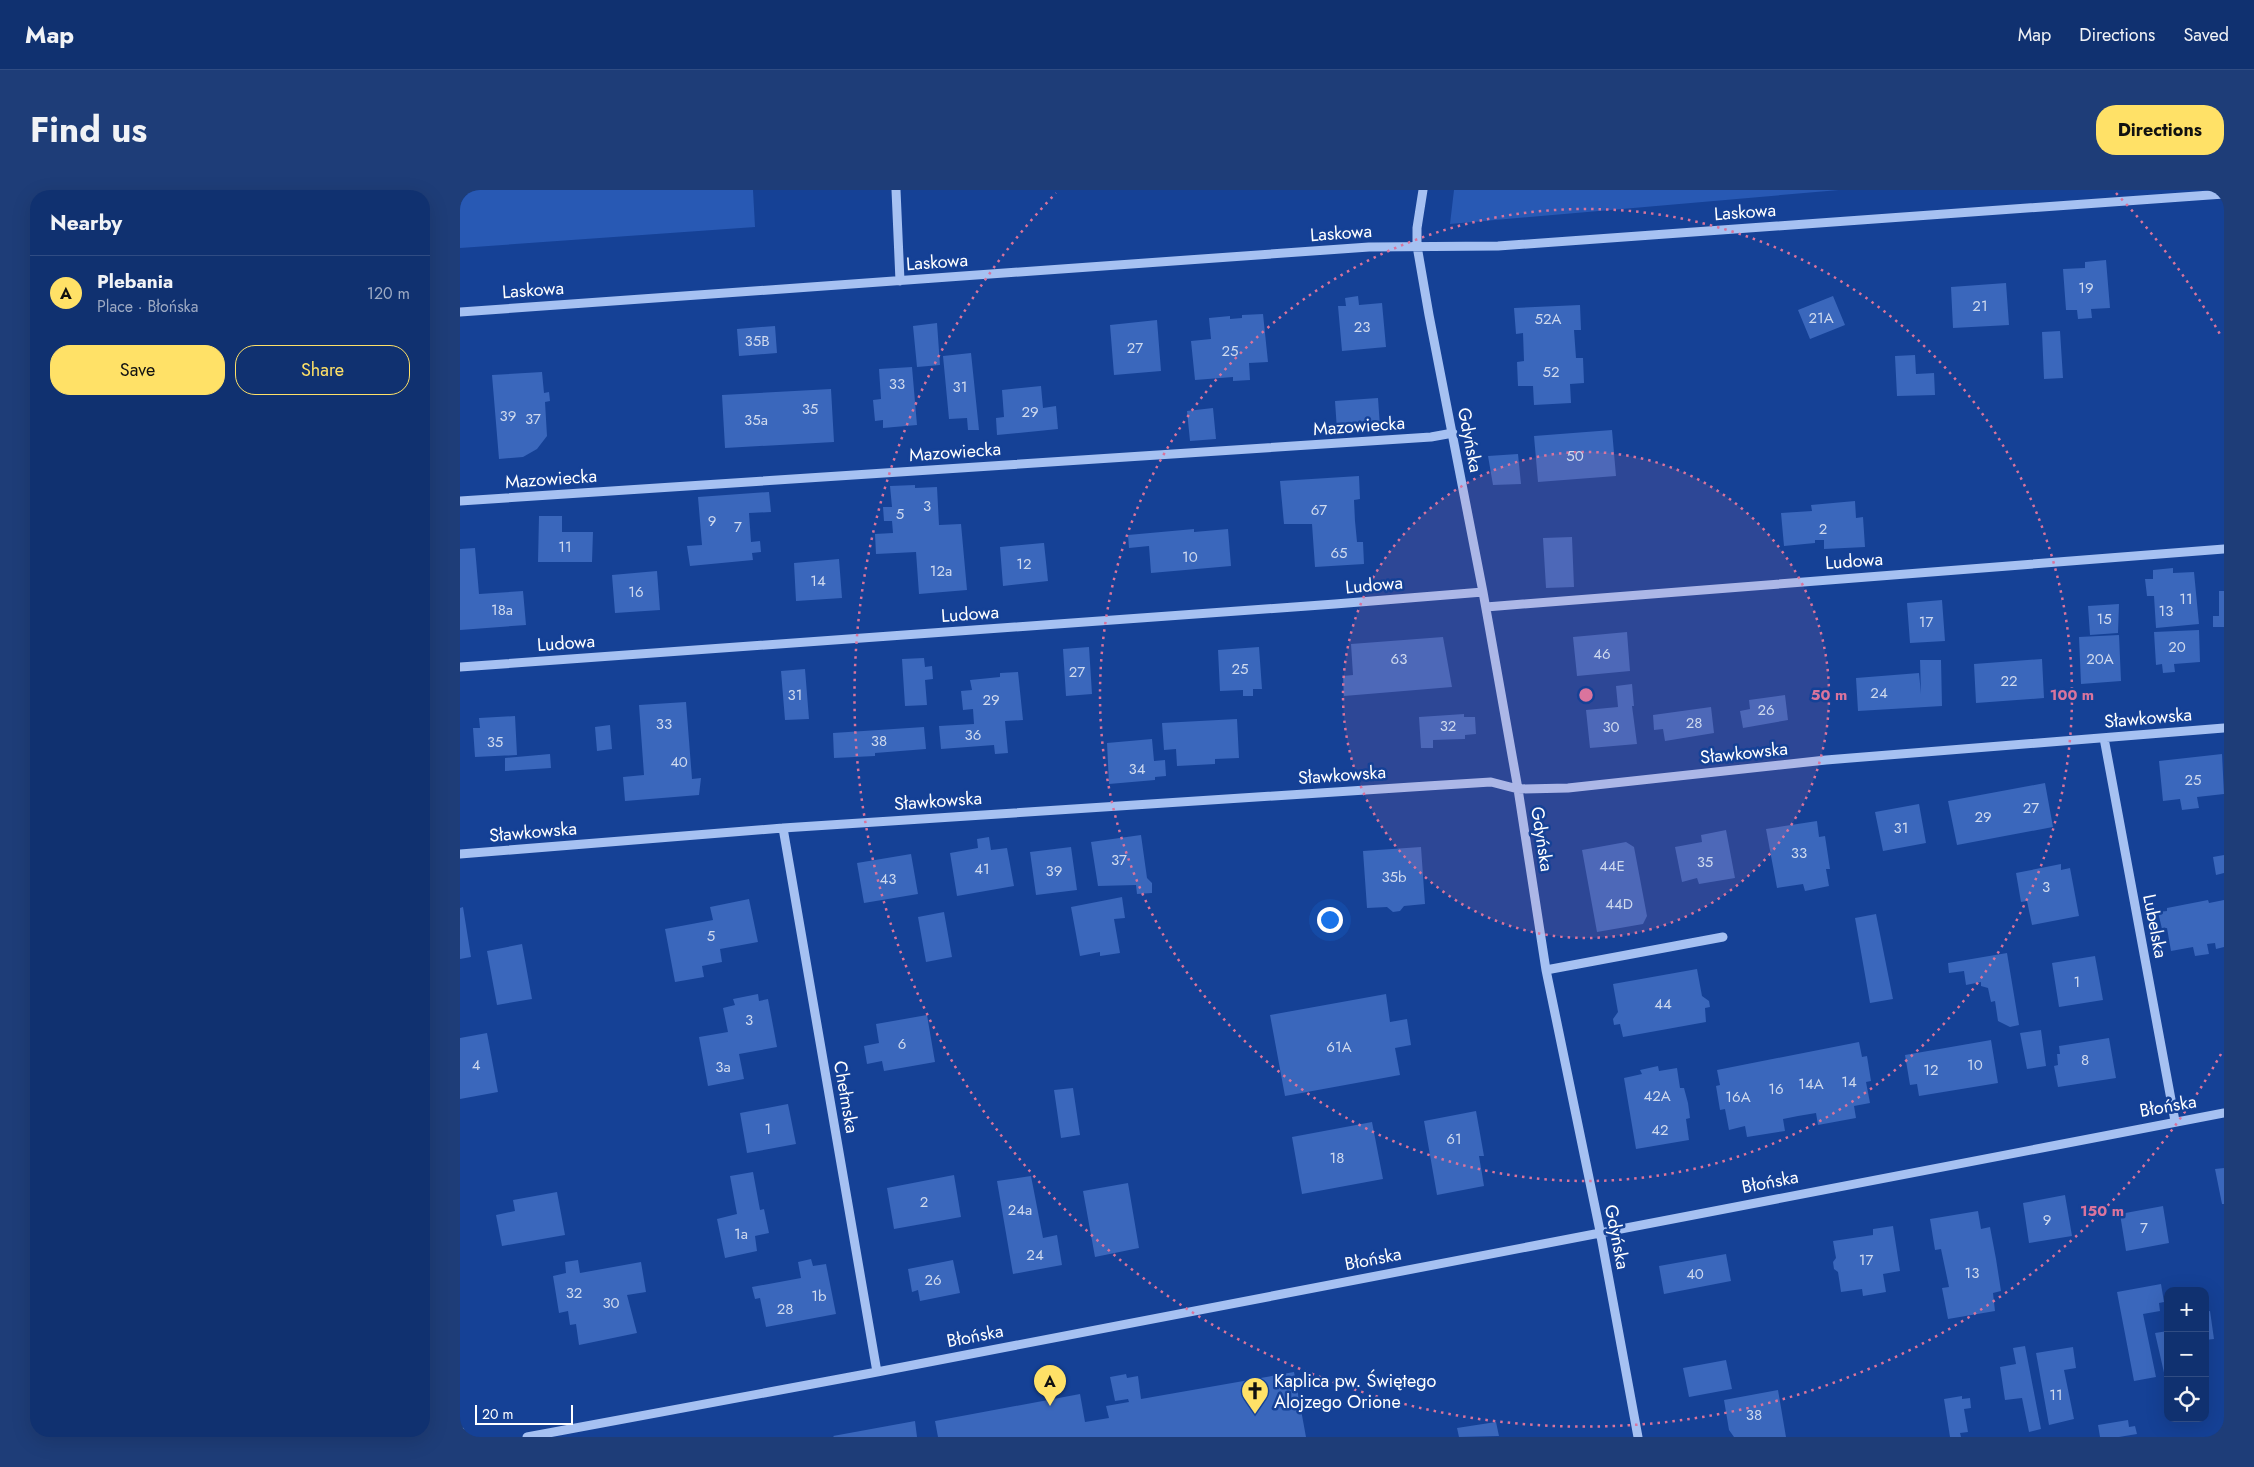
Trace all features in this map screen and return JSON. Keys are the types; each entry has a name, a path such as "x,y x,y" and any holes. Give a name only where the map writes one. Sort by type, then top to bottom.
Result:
{"street":[{"path":"896,190 900,281"},
{"name":"Gdyńska","path":"1423,190 1417,228 1417,246 1429,316 1486,607 1518,788 1546,970 1600,1231 1638,1437"},
{"name":"Laskowa","path":"460,312 1369,247 1498,246 2224,194"},
{"name":"Mazowiecka","path":"460,501 1431,437 1453,433"},
{"name":"Ludowa","path":"1486,607 2224,549"},
{"name":"Ludowa","path":"460,667 1316,606 1483,592"},
{"name":"Sławkowska","path":"460,854 783,828 1491,782 1518,788 1568,788 1826,760 2224,728"},
{"name":"Lubelska","path":"2104,738 2175,1121"},
{"name":"Chełmska","path":"783,828 877,1372"},
{"path":"1546,970 1722,937"},
{"name":"Błońska","path":"527,1437 563,1434 1600,1231 2224,1113"},
{"path":"460,1430 461,1437"}],"shaded area":[{"path":"460,190 753,190 755,227 460,248"},
{"path":"1454,190 1839,190 1450,224"}],"building":[{"path":"2106,260 2110,308 2091,309 2092,318 2078,319 2077,310 2066,310 2063,269 2085,268 2085,262"},
{"path":"2006,283 2009,325 1953,328 1951,287"},
{"path":"1358,296 1359,305 1382,303 1386,347 1342,351 1338,306 1346,306 1345,298"},
{"path":"1833,296 1845,325 1810,339 1798,310"},
{"path":"1580,305 1581,330 1574,330 1576,358 1583,358 1584,383 1570,384 1571,403 1534,405 1533,386 1518,386 1517,362 1524,361 1523,333 1516,334 1514,308"},
{"path":"1263,314 1268,362 1249,363 1250,380 1233,381 1233,377 1195,380 1191,341 1211,339 1209,318 1230,316 1230,319 1242,318 1242,315"},
{"path":"1157,320 1161,371 1114,375 1110,325"},
{"path":"937,323 940,365 917,367 913,326"},
{"path":"775,326 777,353 739,356 737,329"},
{"path":"2060,331 2063,378 2044,379 2042,332"},
{"path":"971,353 979,430 968,430 967,418 949,419 943,356"},
{"path":"1915,355 1916,374 1934,373 1935,395 1897,396 1895,356"},
{"path":"912,367 917,425 883,428 883,420 875,421 873,400 881,399 879,369"},
{"path":"542,372 544,393 549,392 550,401 545,402 547,436 537,449 523,457 499,459 492,375"},
{"path":"1041,386 1043,408 1056,406 1058,429 997,435 996,418 1004,417 1002,390"},
{"path":"831,389 834,442 725,448 722,395"},
{"path":"1378,398 1380,427 1337,430 1335,401"},
{"path":"1213,408 1216,439 1190,441 1187,411"},
{"path":"1612,430 1616,476 1538,482 1534,436"},
{"path":"1518,454 1521,484 1493,485 1488,456"},
{"path":"1359,476 1360,499 1354,500 1355,521 1357,542 1363,542 1364,564 1315,567 1312,524 1284,524 1280,481"},
{"path":"915,485 915,488 937,487 939,525 961,524 967,590 919,594 916,552 876,554 875,534 893,533 892,521 884,521 883,507 892,507 890,486"},
{"path":"769,492 771,512 749,513 751,542 760,541 761,552 752,553 753,560 690,566 687,546 702,545 698,497"},
{"path":"1855,501 1856,518 1863,517 1865,547 1824,549 1824,540 1815,540 1815,543 1784,546 1781,513 1812,511 1811,505"},
{"path":"539,516 562,516 562,532 593,532 592,562 538,562"},
{"path":"1194,529 1194,532 1228,529 1231,566 1151,573 1149,546 1129,548 1128,535"},
{"path":"1572,537 1574,587 1546,588 1543,538"},
{"path":"1044,543 1048,581 1003,586 1000,547"},
{"path":"475,548 479,594 523,591 526,625 460,630 460,549"},
{"path":"839,559 842,598 796,601 794,563"},
{"path":"2173,568 2173,573 2194,572 2199,624 2156,628 2154,596 2147,596 2145,579 2153,579 2153,570"},
{"path":"657,571 660,610 615,613 612,575"},
{"path":"2219,591 2224,591 2224,627 2213,627 2213,616 2219,616"},
{"path":"1942,600 1945,641 1910,643 1907,603"},
{"path":"2119,604 2118,633 2090,635 2088,606"},
{"path":"2199,630 2200,662 2174,664 2175,672 2163,673 2162,664 2156,665 2154,632"},
{"path":"1627,632 1630,671 1577,676 1573,637"},
{"path":"2119,635 2121,681 2081,684 2079,637"},
{"path":"1443,637 1452,687 1344,696 1343,676 1353,675 1351,644"},
{"path":"1089,647 1092,694 1066,696 1063,649"},
{"path":"1259,647 1262,689 1253,689 1253,696 1243,696 1243,690 1220,691 1218,650"},
{"path":"924,658 925,667 932,666 933,679 925,680 927,705 905,706 902,659"},
{"path":"2042,659 2044,698 1976,703 1974,664"},
{"path":"1920,660 1941,660 1942,706 1858,711 1856,678 1919,673 1921,694"},
{"path":"805,669 809,719 785,720 781,671"},
{"path":"1018,672 1023,720 1005,721 1008,753 995,754 994,745 941,749 939,726 974,724 973,709 963,710 961,691 972,690 970,680 1000,677 1000,673"},
{"path":"1632,684 1634,706 1632,706 1637,744 1590,748 1586,710 1618,707 1616,686"},
{"path":"1785,695 1788,720 1743,728 1740,711 1750,709 1749,700"},
{"path":"686,702 692,779 701,778 699,795 625,801 623,777 644,775 639,705"},
{"path":"1711,707 1714,733 1665,741 1663,729 1654,730 1653,715"},
{"path":"1464,714 1464,717 1475,717 1476,734 1465,735 1465,739 1433,740 1433,748 1421,748 1419,717"},
{"path":"515,716 517,755 475,757 473,728 480,728 479,718"},
{"path":"1237,719 1239,758 1215,759 1215,764 1177,766 1176,749 1164,750 1162,723"},
{"path":"610,725 612,749 597,751 595,727"},
{"path":"924,727 926,749 875,753 875,756 834,758 833,733"},
{"path":"1152,739 1154,761 1165,760 1166,776 1155,777 1155,780 1109,784 1107,743"},
{"path":"550,754 551,768 505,771 505,758"},
{"path":"2222,754 2224,794 2197,797 2199,808 2182,810 2180,799 2163,801 2159,761"},
{"path":"2045,783 2053,827 1957,845 1948,801"},
{"path":"1919,804 1926,843 1883,851 1875,812"},
{"path":"1817,821 1819,837 1825,836 1830,869 1826,869 1829,886 1805,891 1803,884 1777,888 1766,829"},
{"path":"1726,830 1735,878 1699,884 1697,878 1682,882 1675,847 1702,842 1701,835"},
{"path":"1141,835 1147,878 1152,883 1152,893 1137,894 1136,885 1098,886 1091,842"},
{"path":"989,837 991,850 1007,848 1014,886 957,896 950,853 978,848 977,839"},
{"path":"1626,842 1634,847 1647,916 1643,924 1597,932 1582,850"},
{"path":"1071,847 1077,890 1036,895 1030,852"},
{"path":"1421,847 1425,904 1404,906 1400,911 1393,912 1387,907 1367,908 1363,851"},
{"path":"911,854 918,894 864,903 857,863"},
{"path":"2224,855 2224,873 2216,875 2213,857"},
{"path":"2061,864 2061,870 2070,868 2079,916 2032,925 2027,901 2021,902 2016,873"},
{"path":"1122,897 1125,918 1114,919 1120,953 1100,956 1100,952 1080,956 1071,907"},
{"path":"749,899 758,942 720,949 722,962 702,966 704,977 675,982 665,929 713,920 710,907"},
{"path":"2208,900 2209,903 2224,900 2224,947 2216,949 2215,943 2207,944 2209,954 2195,956 2193,947 2171,951 2167,928 2162,929 2158,912 2167,911 2167,908"},
{"path":"463,907 471,957 460,959 460,908"},
{"path":"944,912 952,957 926,962 918,917"},
{"path":"1876,914 1893,999 1870,1003 1855,918"},
{"path":"522,944 532,999 497,1005 487,951"},
{"path":"2007,953 2019,1025 2010,1027 1998,1021 1995,1001 1991,1002 1988,988 1981,986 1981,982 1966,985 1964,971 1949,973 1948,963"},
{"path":"2095,956 2103,1000 2059,1007 2052,963"},
{"path":"1697,969 1702,996 1709,1001 1710,1007 1705,1008 1706,1022 1623,1037 1620,1024 1614,1025 1613,1019 1618,1012 1613,984"},
{"path":"758,994 759,1001 768,999 777,1047 739,1054 744,1079 708,1086 699,1037 728,1032 723,1008 735,1005 733,999"},
{"path":"1386,994 1390,1022 1407,1019 1411,1045 1395,1048 1400,1075 1285,1096 1270,1015"},
{"path":"927,1015 935,1062 884,1071 882,1061 867,1064 864,1046 879,1043 876,1024"},
{"path":"2041,1030 2046,1066 2027,1069 2020,1033"},
{"path":"487,1033 498,1092 460,1099 460,1038"},
{"path":"2109,1038 2116,1078 2058,1087 2054,1066 2058,1065 2057,1054 2060,1054 2059,1046"},
{"path":"1991,1040 1998,1083 1919,1096 1917,1084 1910,1085 1905,1055"},
{"path":"1859,1042 1862,1057 1867,1056 1871,1081 1866,1082 1870,1103 1854,1106 1856,1118 1818,1125 1816,1113 1783,1119 1785,1131 1747,1137 1745,1126 1729,1130 1725,1109 1720,1110 1716,1086 1720,1085 1717,1070"},
{"path":"1658,1066 1659,1071 1677,1068 1680,1088 1684,1088 1688,1103 1690,1118 1686,1119 1689,1140 1636,1149 1624,1078 1642,1074 1640,1070"},
{"path":"1073,1088 1080,1135 1061,1138 1054,1090"},
{"path":"788,1104 796,1144 747,1153 740,1113"},
{"path":"1476,1111 1484,1156 1479,1156 1484,1186 1437,1195 1424,1121"},
{"path":"1372,1122 1383,1179 1302,1194 1292,1137"},
{"path":"2224,1168 2224,1204 2222,1204 2215,1169"},
{"path":"753,1172 760,1210 764,1209 769,1233 755,1236 757,1251 725,1258 717,1219 737,1214 730,1176"},
{"path":"954,1175 961,1217 894,1229 887,1188"},
{"path":"1031,1176 1043,1238 1057,1235 1062,1265 1013,1274 997,1181"},
{"path":"1128,1183 1139,1248 1095,1257 1083,1191"},
{"path":"557,1192 565,1235 502,1246 496,1215 515,1211 513,1200"},
{"path":"2065,1195 2072,1236 2029,1243 2023,1203"},
{"path":"2163,1206 2169,1243 2126,1251 2120,1214"},
{"path":"1978,1211 1981,1229 1990,1227 2001,1291 1993,1293 1995,1311 1948,1319 1942,1288 1949,1287 1941,1249 1935,1250 1930,1219"},
{"path":"1893,1226 1900,1271 1883,1274 1886,1292 1863,1296 1862,1289 1841,1292 1838,1272 1834,1269 1833,1262 1836,1258 1833,1241 1873,1235 1873,1229"},
{"path":"1726,1254 1731,1281 1664,1294 1659,1266"},
{"path":"811,1259 813,1266 826,1264 836,1314 766,1327 760,1298 755,1299 752,1287 801,1278 798,1262"},
{"path":"578,1260 580,1273 641,1262 646,1292 627,1295 637,1333 579,1345 576,1324 570,1325 568,1311 559,1313 553,1276 566,1273 565,1262"},
{"path":"953,1260 960,1293 920,1301 918,1290 912,1292 908,1269"},
{"path":"2161,1284 2164,1302 2159,1303 2160,1311 2143,1314 2156,1377 2134,1381 2117,1292"},
{"path":"2209,1311 2214,1339 2209,1340 2209,1332"},
{"path":"2164,1332 2164,1373 2155,1333"},
{"path":"2025,1346 2041,1429 2029,1432 2022,1398 2005,1400 2000,1367 2016,1364 2013,1348"},
{"path":"2073,1347 2076,1368 2064,1370 2074,1419 2049,1425 2036,1353"},
{"path":"1726,1360 1732,1389 1689,1397 1683,1368"},
{"path":"1294,1372 1306,1437 938,1437 935,1421 1080,1394 1085,1422 1109,1418 1106,1406 1129,1402 1128,1399 1115,1401 1110,1377 1126,1374 1127,1378 1138,1376 1141,1399"},
{"path":"1778,1390 1786,1437 1734,1437 1729,1430 1724,1400"},
{"path":"1962,1396 1962,1399 1970,1398 1971,1408 1964,1409 1968,1432 1960,1433 1961,1437 1950,1437 1944,1399"},
{"path":"2128,1420 2129,1427 2135,1426 2137,1434 2119,1437 2100,1437 2098,1425"},
{"path":"915,1421 917,1437 833,1436"},
{"path":"1496,1422 1499,1436 1459,1437 1457,1428"}],"place":[{"name":"Plebania","path":"1050,1406"},
{"name":"Kaplica pw. Świętego Alojzego Orione","path":"1255,1415"}]}
